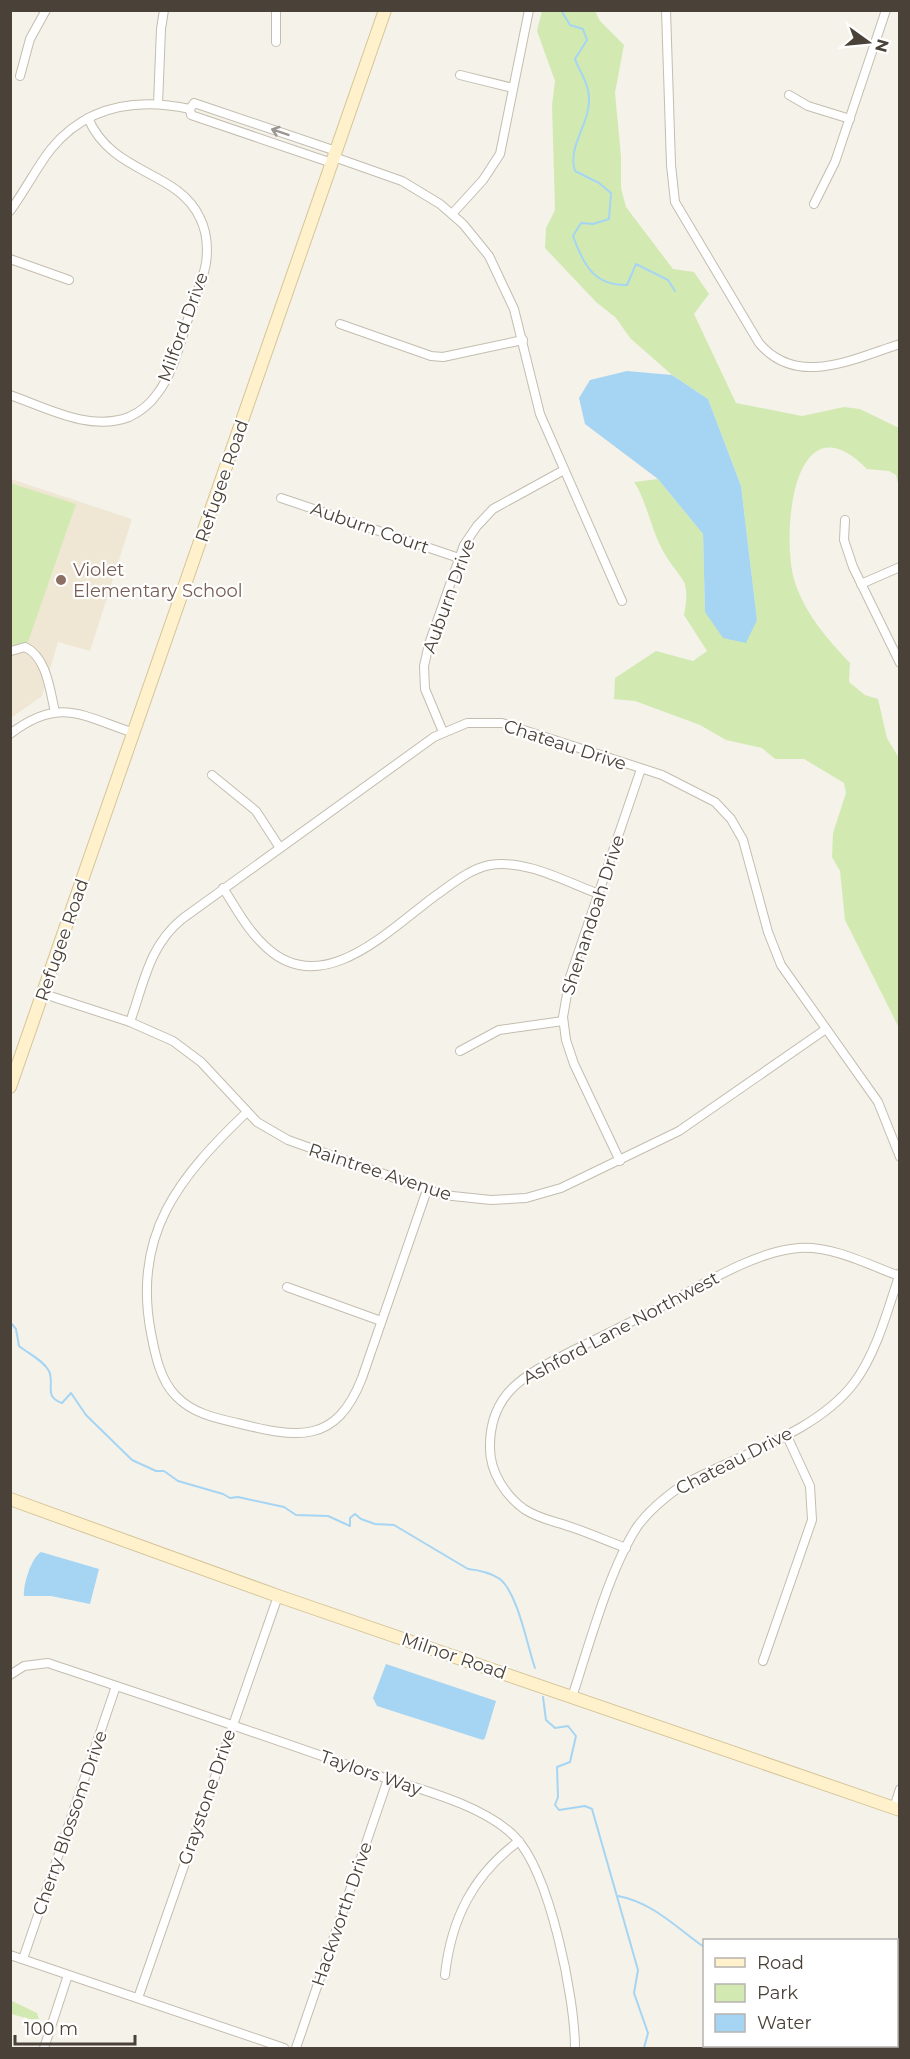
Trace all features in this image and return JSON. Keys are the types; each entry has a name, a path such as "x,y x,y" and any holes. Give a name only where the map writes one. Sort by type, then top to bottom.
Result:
{"main road":[{"name":"Refugee Road","path":"10,1087 385,10"},
{"name":"Milnor Road","path":"10,1499 278,1596 897,1809"}],"street":[{"path":"20,75 30,39 46,10"},
{"path":"158,104 164,10"},
{"path":"276,10 276,42"},
{"path":"452,214 483,180 502,148 529,10"},
{"path":"666,10 671,165 675,202 759,343 776,359 787,364 810,368 845,362 900,344"},
{"path":"814,204 827,184 886,10"},
{"path":"460,75 513,88"},
{"path":"789,95 808,106 850,119"},
{"path":"334,157 191,115 190,109 194,103 402,182 452,214 478,242 498,271 514,309 540,414 622,601"},
{"path":"10,211 52,148 88,118 119,106 158,104 190,109"},
{"name":"Milford Drive","path":"10,395 71,417 94,422 117,420 139,411 156,395 168,375 203,275 207,240 194,207 177,191 106,148 88,118"},
{"path":"10,259 69,280"},
{"path":"340,324 431,356 443,357 523,340"},
{"name":"Auburn Drive","path":"443,732 425,689 424,666 459,558 470,535 493,509 564,470"},
{"name":"Auburn Court","path":"281,498 459,558"},
{"path":"845,520 844,544 900,663"},
{"path":"861,584 900,567"},
{"path":"11,651 25,647 35,654 47,677 55,712"},
{"path":"10,734 36,717 55,712 79,714 134,733"},
{"name":"Chateau Drive","path":"130,1022 157,944 173,926 443,732 467,723 502,723 641,769 705,795 731,819 742,840 776,955 794,986 878,1102 900,1157"},
{"name":"Shenandoah Drive","path":"620,1161 574,1065 563,1021 570,977 641,769"},
{"path":"212,775 256,811 280,848"},
{"path":"223,888 258,938 270,951 296,965 320,967 353,955 460,879 489,866 523,867 599,894"},
{"name":"Raintree Avenue","path":"44,994 130,1022 163,1036 192,1053 247,1112 267,1128 288,1140 427,1190 467,1199 515,1199 561,1188 620,1161 699,1119 826,1029"},
{"path":"460,1052 499,1030 563,1021"},
{"path":"247,1112 186,1176 174,1194 154,1237 147,1272 147,1306 156,1353 169,1387 183,1403 215,1418 284,1434 319,1431 338,1418 353,1399 427,1190"},
{"name":"Ashford Lane Northwest","path":"626,1548 590,1533 544,1520 524,1508 506,1492 491,1460 490,1437 500,1403 515,1384 534,1371 628,1323 744,1265 777,1252 809,1248 832,1252 899,1274"},
{"name":"Chateau Drive","path":"572,1696 626,1548 638,1526 664,1498 693,1479 786,1434 827,1409 853,1384 871,1353 899,1274"},
{"path":"287,1287 381,1321"},
{"path":"763,1661 812,1520 810,1486 786,1434"},
{"name":"Graystone Drive","path":"138,1998 278,1596"},
{"name":"Taylors Way","path":"10,1675 24,1666 48,1664 388,1779 485,1814 500,1823 519,1841 535,1866 559,1939 575,2049"},
{"name":"Cherry Blossom Drive","path":"23,1959 116,1686"},
{"name":"Hackworth Drive","path":"296,2049 388,1779"},
{"path":"897,1809 900,1789"},
{"path":"445,1975 450,1943 462,1907 486,1868 519,1841"},
{"path":"10,1955 284,2049"},
{"path":"44,2049 68,1975"}],"shaded area":[{"name":"Violet Elementary School","path":"11,479 132,519 90,651 58,642 42,696 11,718"}],"green space":[{"path":"542,11 595,11 600,21 624,45 615,93 621,156 621,188 626,207 673,269 694,272 709,294 694,314 736,403 802,416 844,407 860,409 899,428 899,488 896,475 889,471 867,469 842,451 823,448 808,459 798,479 792,504 790,558 794,579 803,602 825,634 850,663 849,682 865,695 878,699 887,738 899,758 899,1028 845,920 840,871 832,857 833,833 846,793 844,783 804,759 775,759 762,748 726,740 700,725 635,701 614,699 615,678 656,651 693,661 707,651 684,615 686,594 684,582 663,552 634,482 658,479 703,534 705,612 757,620 741,486 708,399 672,375 630,338 616,318 596,302 545,248 546,228 555,210 552,105 555,81 537,31"},
{"path":"10,483 76,504 28,642 11,646"},
{"path":"10,2000 37,2013 39,2019 11,2014"}],"water":[{"path":"627,371 672,375 708,399 741,486 757,620 746,643 723,638 705,612 703,534 658,479 585,424 579,398 590,380"},
{"path":"41,1552 99,1569 90,1604 51,1596 24,1596 28,1572"},
{"path":"386,1664 496,1701 485,1738 483,1740 377,1706 373,1698"}],"waterway":[{"path":"561,10 570,25 583,29 587,40 575,59 589,93 586,117 574,153 575,171 599,183 611,193 609,219 593,224 581,223 573,236 581,256 591,271 606,282 627,285 636,264 668,280 675,291"},
{"path":"10,1322 16,1329 19,1346 40,1360 49,1371 53,1397 62,1403 71,1393 86,1415 132,1460 156,1471 164,1471 178,1481 230,1498 238,1497 284,1507 296,1515 328,1516 350,1526 350,1518 355,1514 375,1524 394,1525 468,1569 484,1572 500,1579 517,1608 535,1668"},
{"path":"543,1697 546,1720 555,1728 568,1726 576,1736 570,1762 557,1767 558,1797 555,1805 559,1810 585,1806 592,1809 638,1970 634,1993 648,2033 644,2048"},
{"path":"618,1896 653,1910 703,1946"}],"place":[{"name":"Violet Elementary School","path":"61,580"}]}
